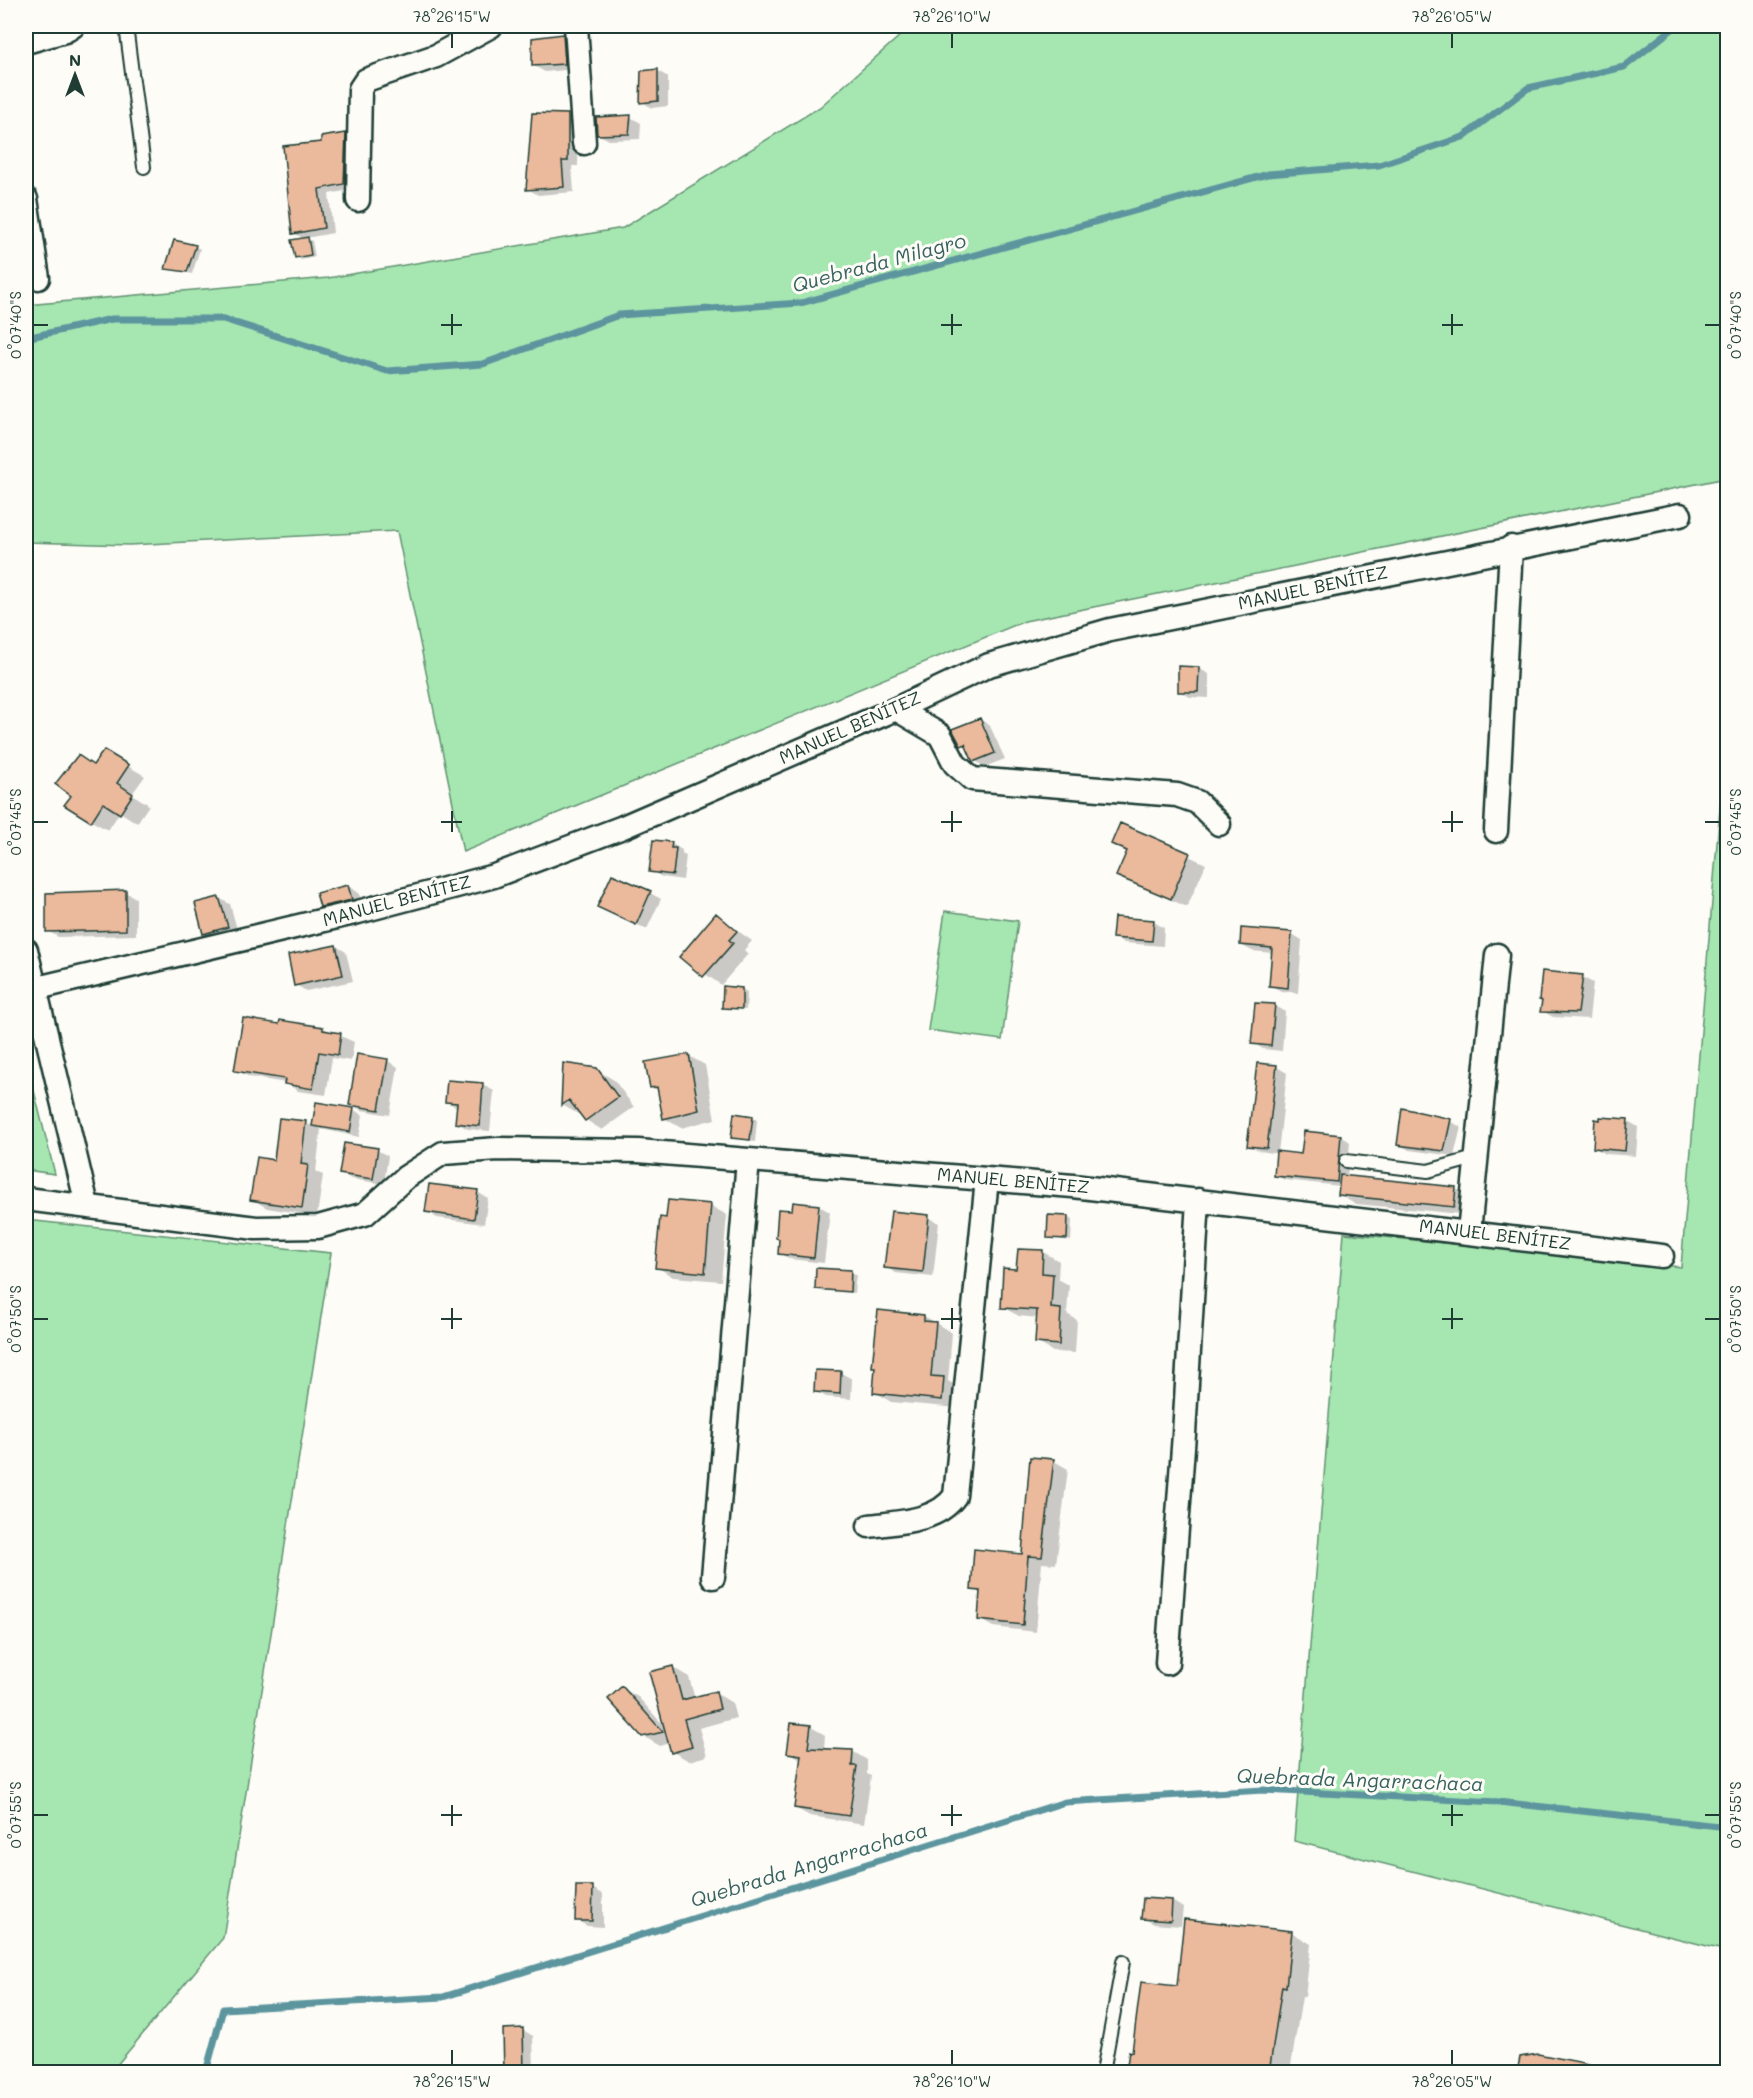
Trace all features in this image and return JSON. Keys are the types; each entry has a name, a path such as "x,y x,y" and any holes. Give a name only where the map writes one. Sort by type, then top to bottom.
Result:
{"street":[{"path":"26,42 65,31 73,26"},
{"path":"358,200 360,89 366,80 436,56 491,26"},
{"path":"576,26 584,143"},
{"path":"26,199 38,278"},
{"name":"MANUEL BENÍTEZ","path":"33,989 358,912 494,876 623,827 896,709 989,664 1110,630 1511,547 1680,515"},
{"path":"1496,831 1511,547"},
{"path":"896,709 940,735 955,764 972,779 1177,795 1197,802 1219,824"},
{"path":"26,950 33,989 87,1205"},
{"path":"1469,1232 1497,955"},
{"name":"MANUEL BENÍTEZ","path":"26,1199 256,1228 318,1227 365,1214 406,1177 444,1153 498,1149 638,1151 987,1179 1198,1200 1662,1256"},
{"path":"713,1577 748,1160"},
{"path":"869,1526 936,1513 948,1506 955,1496 987,1179"},
{"path":"1167,1663 1198,1200"}],"lane":[{"path":"126,26 144,167"},
{"path":"1346,1161 1428,1171 1478,1157"},
{"path":"1103,2073 1123,1962"}],"green space":[{"path":"911,26 1727,26 1727,482 1726,478 1025,621 463,852 397,531 129,545 26,542 26,305 328,278 623,228 820,107"},
{"path":"1727,726 1727,1951 1294,1841 1344,1233 1681,1267"},
{"path":"945,911 1018,921 1002,1040 928,1030"},
{"path":"26,1059 55,1174 26,1170"},
{"path":"26,1220 331,1253 223,1938 111,2072 26,2072"}],"building":[{"path":"563,34 565,64 532,66 532,38"},
{"path":"658,69 658,101 640,103 641,71"},
{"path":"532,113 568,114 568,161 562,161 564,187 526,190"},
{"path":"631,115 629,134 597,135 596,117"},
{"path":"346,133 344,184 319,189 324,228 292,234 283,146 321,142 321,137"},
{"path":"308,237 311,255 295,258 291,240"},
{"path":"174,240 196,245 187,272 165,269"},
{"path":"1178,666 1199,667 1198,692 1178,692"},
{"path":"980,718 995,753 973,762 965,744 961,746 952,729"},
{"path":"104,750 129,765 117,783 133,794 120,814 103,803 91,822 64,805 71,796 55,784 78,755 93,765"},
{"path":"1120,823 1190,853 1171,899 1116,876 1127,851 1111,844"},
{"path":"653,840 672,842 671,848 676,848 673,875 649,872"},
{"path":"612,874 651,891 636,925 597,907"},
{"path":"348,885 352,900 320,907 316,893"},
{"path":"126,890 126,930 46,932 46,893"},
{"path":"219,897 228,927 203,934 195,903"},
{"path":"716,913 737,931 729,940 733,943 703,977 679,957"},
{"path":"1114,917 1154,920 1152,941 1112,938"},
{"path":"1241,928 1292,932 1288,988 1269,986 1272,948 1240,945"},
{"path":"336,945 343,975 294,986 288,955"},
{"path":"1542,971 1583,975 1578,1013 1540,1012"},
{"path":"723,986 742,988 742,1009 722,1008"},
{"path":"1255,1003 1275,1004 1271,1046 1251,1044"},
{"path":"243,1018 279,1024 280,1020 323,1027 323,1030 341,1033 338,1055 319,1052 313,1089 284,1084 285,1079 234,1071"},
{"path":"357,1054 388,1059 379,1110 349,1105"},
{"path":"689,1054 699,1110 663,1119 657,1087 650,1088 645,1062"},
{"path":"563,1063 597,1068 618,1097 585,1121 569,1100 561,1106"},
{"path":"1257,1063 1277,1065 1267,1148 1247,1146"},
{"path":"447,1080 483,1083 480,1126 455,1123 457,1103 445,1102"},
{"path":"316,1102 354,1108 350,1132 312,1126"},
{"path":"1402,1108 1451,1119 1444,1151 1397,1145"},
{"path":"734,1113 753,1116 750,1140 731,1138"},
{"path":"1600,1117 1628,1119 1625,1151 1593,1148 1595,1119 1600,1120"},
{"path":"279,1118 306,1121 301,1164 308,1165 302,1208 250,1200 257,1157 274,1160"},
{"path":"1304,1131 1341,1135 1337,1182 1274,1176 1276,1151 1301,1154"},
{"path":"344,1143 378,1148 373,1179 339,1174"},
{"path":"1340,1175 1456,1187 1454,1207 1338,1195"},
{"path":"429,1184 478,1190 474,1219 425,1212"},
{"path":"668,1200 711,1204 705,1273 655,1268 660,1217 666,1218"},
{"path":"793,1202 819,1205 814,1258 778,1254 779,1239 776,1238 778,1209 792,1210"},
{"path":"891,1211 929,1215 923,1272 884,1268"},
{"path":"1048,1215 1068,1216 1067,1239 1047,1238"},
{"path":"1018,1249 1043,1250 1042,1273 1053,1274 1051,1308 1061,1309 1059,1345 1035,1343 1037,1310 1001,1308 1003,1268 1016,1269"},
{"path":"816,1268 851,1270 850,1292 815,1289"},
{"path":"878,1310 924,1315 924,1321 936,1322 931,1376 944,1377 942,1400 873,1393 875,1367 872,1367"},
{"path":"815,1370 841,1371 840,1394 814,1392"},
{"path":"1030,1457 1054,1459 1042,1557 1028,1556 1023,1625 978,1620 980,1591 971,1590 974,1549 1022,1554"},
{"path":"673,1666 682,1700 716,1691 720,1709 684,1719 692,1747 671,1753 649,1672"},
{"path":"622,1686 663,1732 642,1737 608,1699"},
{"path":"791,1723 811,1725 808,1748 853,1750 852,1766 857,1766 849,1816 794,1808 801,1755 787,1753"},
{"path":"576,1886 593,1886 592,1921 575,1921"},
{"path":"1143,1898 1172,1900 1171,1921 1141,1919"},
{"path":"1184,1919 1292,1931 1286,1987 1282,1986 1269,2073 1126,2073 1129,2051 1132,2052 1141,1982 1177,1986"},
{"path":"523,2028 524,2073 504,2073 503,2029"},
{"path":"1538,2054 1589,2064 1588,2073 1517,2073 1520,2057"}],"waterway":[{"name":"Quebrada Milagro","path":"26,338 112,319 223,319 387,371 483,364 619,315 801,303 1268,174 1379,165 1463,137 1528,88 1624,67 1676,26"},
{"name":"Quebrada Angarrachaca","path":"206,2072 223,2009 443,1997 1065,1802 1263,1790 1498,1802 1728,1827"}]}
